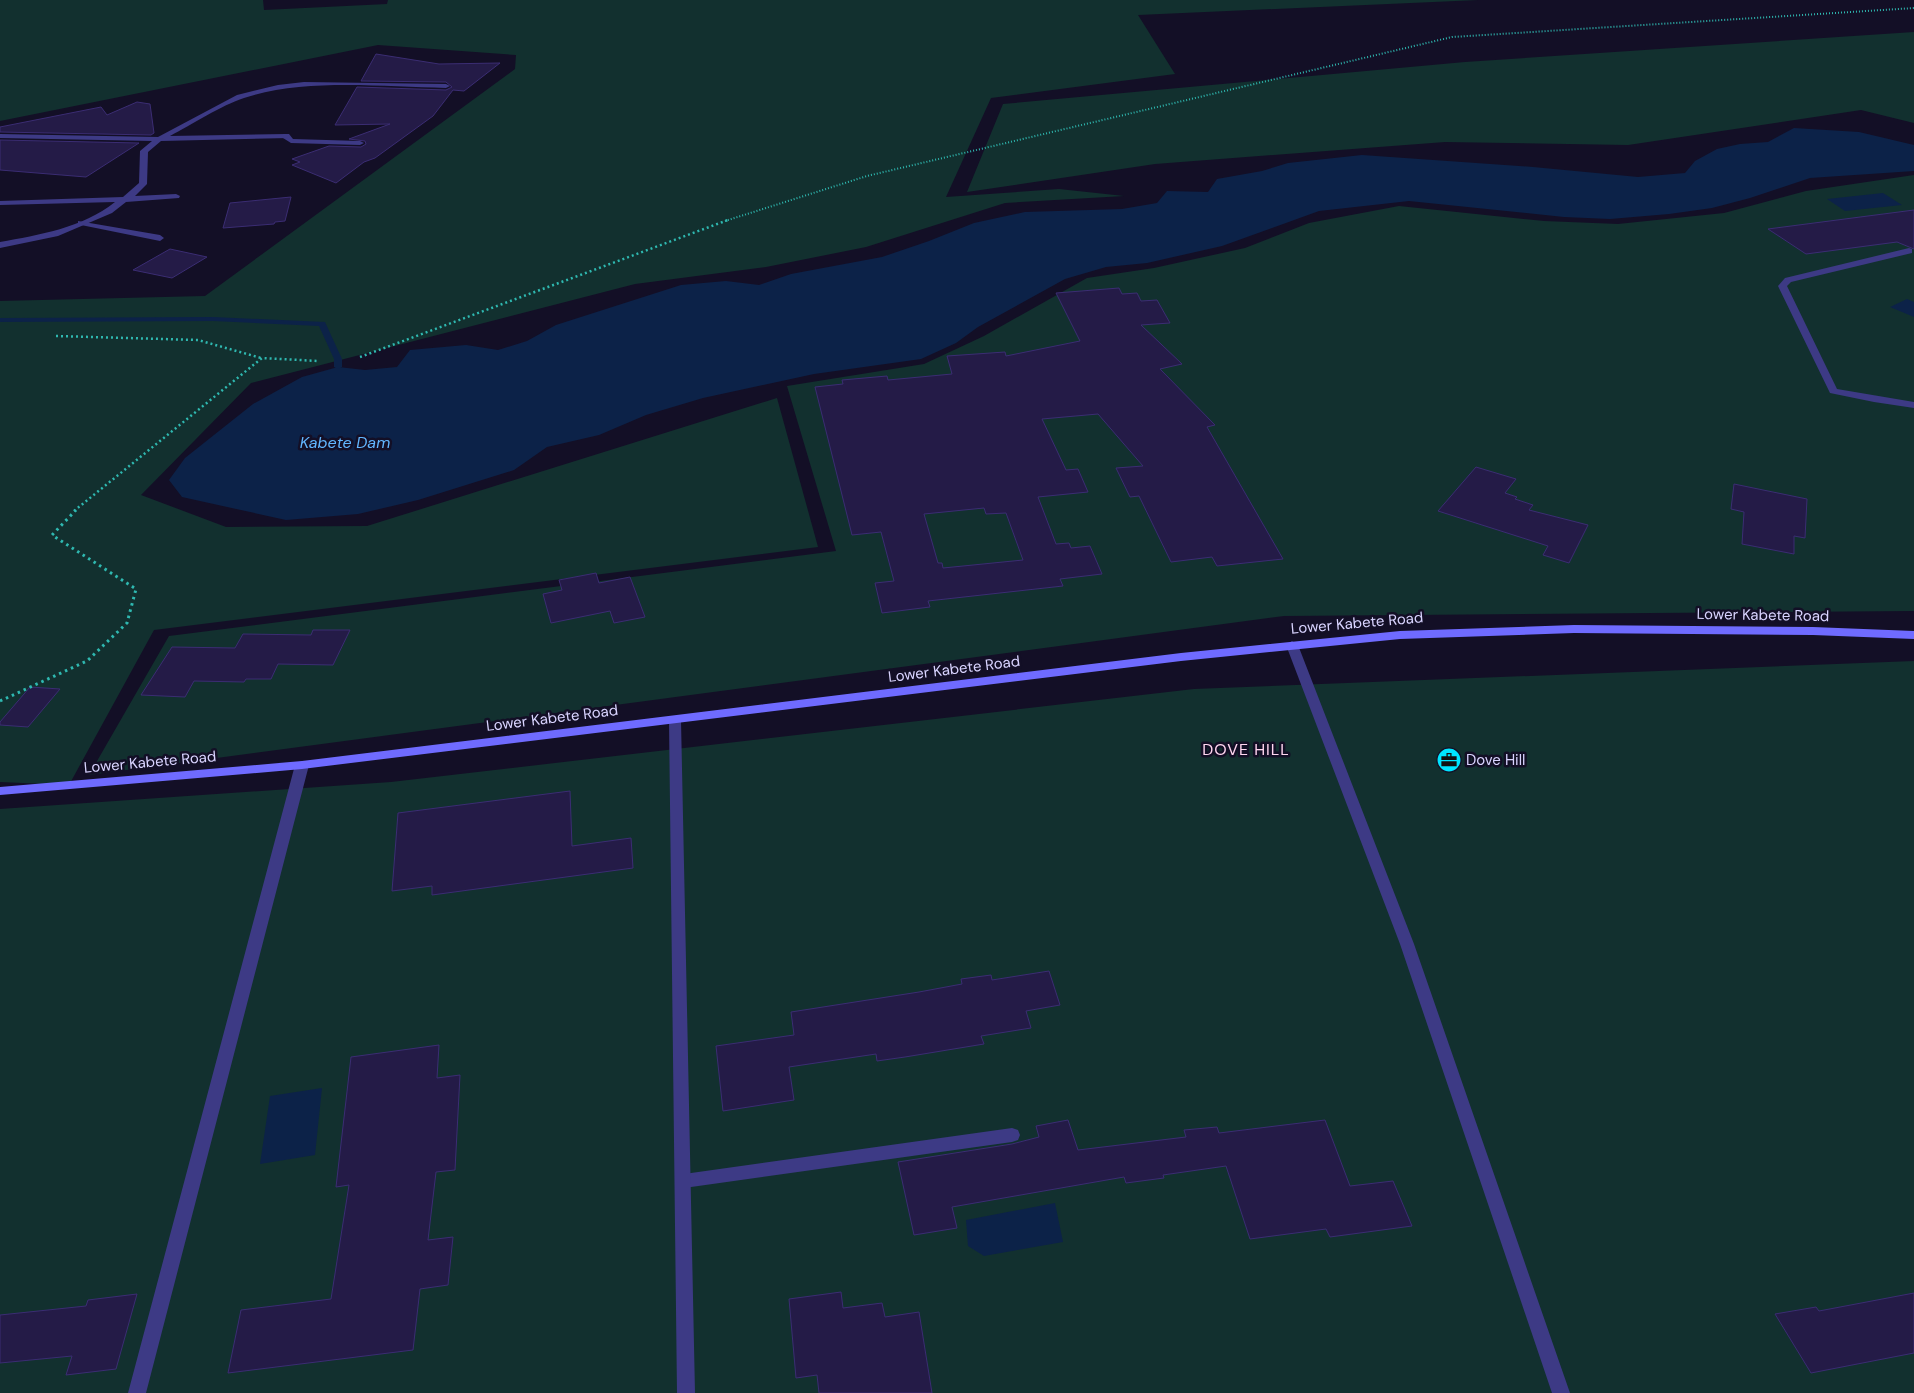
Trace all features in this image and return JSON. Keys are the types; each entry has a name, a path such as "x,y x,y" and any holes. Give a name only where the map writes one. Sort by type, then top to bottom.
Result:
{"main road":[{"name":"Lower Kabete Road","path":"0,791 302,765 1181,657 1400,635 1574,629 1813,631 1914,635"}],"street":[{"path":"0,245 55,234 109,211 130,197 143,184 144,151 159,139 240,97 278,87 304,84 446,86"},
{"path":"0,136 159,139 299,135"},
{"path":"286,136 291,141 360,143"},
{"path":"0,203 123,200 176,196"},
{"path":"81,223 160,238"},
{"path":"1909,251 1788,280 1782,286 1833,391 1873,401 1894,401 1914,405"},
{"path":"1292,645 1407,944 1561,1393"},
{"path":"675,720 686,1393"},
{"path":"137,1393 302,765"},
{"path":"684,1181 1012,1135"}],"path":[{"path":"360,357 730,219 868,176 1452,37 1914,8"},
{"path":"56,336 198,340 262,358 318,361"},
{"path":"0,701 87,661 127,623 136,589 52,535 78,507 262,358"}],"green space":[{"path":"0,0 263,0 264,10 387,4 388,0 1478,0 1138,15 1175,74 991,98 946,197 1059,189 1124,196 1005,203 866,247 766,267 635,284 251,383 141,495 226,527 367,526 777,398 818,547 154,630 69,785 0,782 0,301 205,296 515,69 516,55 378,45 0,121"},
{"path":"1914,32 1914,123 1861,110 1628,145 1445,142 1155,164 967,192 1003,104 1465,62"},
{"path":"1914,175 1914,611 1284,616 89,775 169,636 836,551 787,386 924,364 984,336 1087,278 1154,268 1245,248 1309,223 1399,206 1544,221 1618,224 1724,213 1806,191"},
{"path":"1914,661 1914,1393 0,1393 0,809 391,782 1194,689"}],"water":[{"name":"Kabete Dam","path":"1794,128 1859,132 1914,145 1914,171 1810,178 1750,198 1712,208 1610,219 1564,217 1409,201 1319,211 1222,246 1147,263 1106,267 1065,279 978,327 956,343 921,359 814,374 703,398 646,415 599,435 547,447 514,470 418,500 358,514 286,520 182,497 169,480 185,458 253,404 302,377 338,367 365,370 397,367 410,350 466,345 498,350 527,341 556,325 681,285 726,281 759,285 791,274 882,257 974,223 1025,212 1122,209 1157,203 1167,191 1208,192 1217,179 1262,171 1288,163 1362,155 1533,167 1638,177 1685,173 1695,161 1717,149 1740,144 1768,142"},
{"path":"1883,193 1902,205 1845,211 1827,199"},
{"path":"1907,299 1914,302 1914,317 1890,307"},
{"path":"322,1088 315,1155 260,1164 270,1096"},
{"path":"1055,1203 1063,1242 984,1256 968,1246 966,1220"}],"building":[{"path":"376,54 439,64 500,63 464,91 453,90 433,116 375,158 364,162 336,183 292,165 300,162 292,159 329,146 361,147 366,144 365,141 349,139 390,124 335,125 357,87 446,90 452,87 446,82 361,81"},
{"path":"137,102 150,104 154,133 151,135 0,132 0,127 101,107 107,115"},
{"path":"0,140 139,143 86,177 0,170"},
{"path":"291,197 285,221 275,222 274,224 223,228 230,203"},
{"path":"1914,210 1914,249 1897,242 1806,254 1768,229"},
{"path":"170,249 207,257 172,278 133,270"},
{"path":"1119,288 1122,294 1137,293 1141,301 1157,300 1170,323 1141,325 1182,364 1160,369 1215,425 1207,427 1283,559 1217,566 1212,557 1171,562 1139,496 1130,497 1116,468 1143,466 1098,414 1042,419 1066,470 1078,469 1088,492 1038,497 1056,544 1069,543 1071,548 1090,546 1102,574 1060,579 1063,586 928,601 930,607 882,613 875,583 894,581 881,532 852,535 815,387 843,384 842,380 887,376 888,380 952,374 947,356 1005,352 1006,356 1080,341 1056,293","holes":["984,508 986,514 1006,513 1023,560 943,568 942,563 938,563 924,514"]},
{"path":"1476,467 1516,479 1505,493 1517,497 1515,499 1533,505 1529,510 1588,525 1569,563 1543,555 1548,546 1438,511"},
{"path":"1734,484 1807,499 1805,538 1794,536 1794,554 1742,544 1744,512 1731,509"},
{"path":"596,573 599,583 630,577 645,617 614,623 610,611 551,623 543,594 562,590 559,580"},
{"path":"313,630 350,630 333,665 278,664 271,679 246,679 244,682 194,681 185,697 141,695 172,647 235,648 243,634 311,635"},
{"path":"30,687 60,689 28,727 0,725 0,722"},
{"path":"570,791 572,846 631,838 633,868 432,895 432,886 392,891 398,813"},
{"path":"1049,971 1060,1005 1026,1011 1031,1028 981,1036 984,1044 905,1057 877,1061 876,1054 789,1067 794,1100 723,1111 716,1046 794,1035 791,1012 962,984 961,979 991,975 992,980"},
{"path":"439,1045 437,1078 460,1075 455,1170 436,1172 428,1240 453,1237 448,1285 420,1289 413,1350 228,1373 241,1310 331,1299 349,1185 336,1187 351,1057"},
{"path":"1068,1120 1078,1150 1186,1137 1184,1130 1217,1127 1219,1133 1325,1120 1350,1186 1393,1181 1412,1226 1330,1237 1326,1229 1250,1239 1226,1166 1163,1175 1164,1178 1126,1183 1124,1177 952,1207 957,1228 914,1235 898,1162 1012,1144 1039,1137 1036,1126"},
{"path":"841,1292 843,1308 882,1303 885,1317 919,1312 932,1393 819,1393 817,1375 796,1378 789,1299"},
{"path":"1914,1293 1914,1353 1811,1373 1775,1314 1816,1307 1819,1311"},
{"path":"137,1294 116,1369 66,1375 72,1356 0,1363 0,1315 86,1306 88,1300"}],"waterway":[{"path":"0,320 213,319 322,324 338,359 338,367"}],"place":[{"name":"Dove Hill","path":"1449,760"}],"district":[{"name":"DOVE HILL","path":"1246,749"}]}
